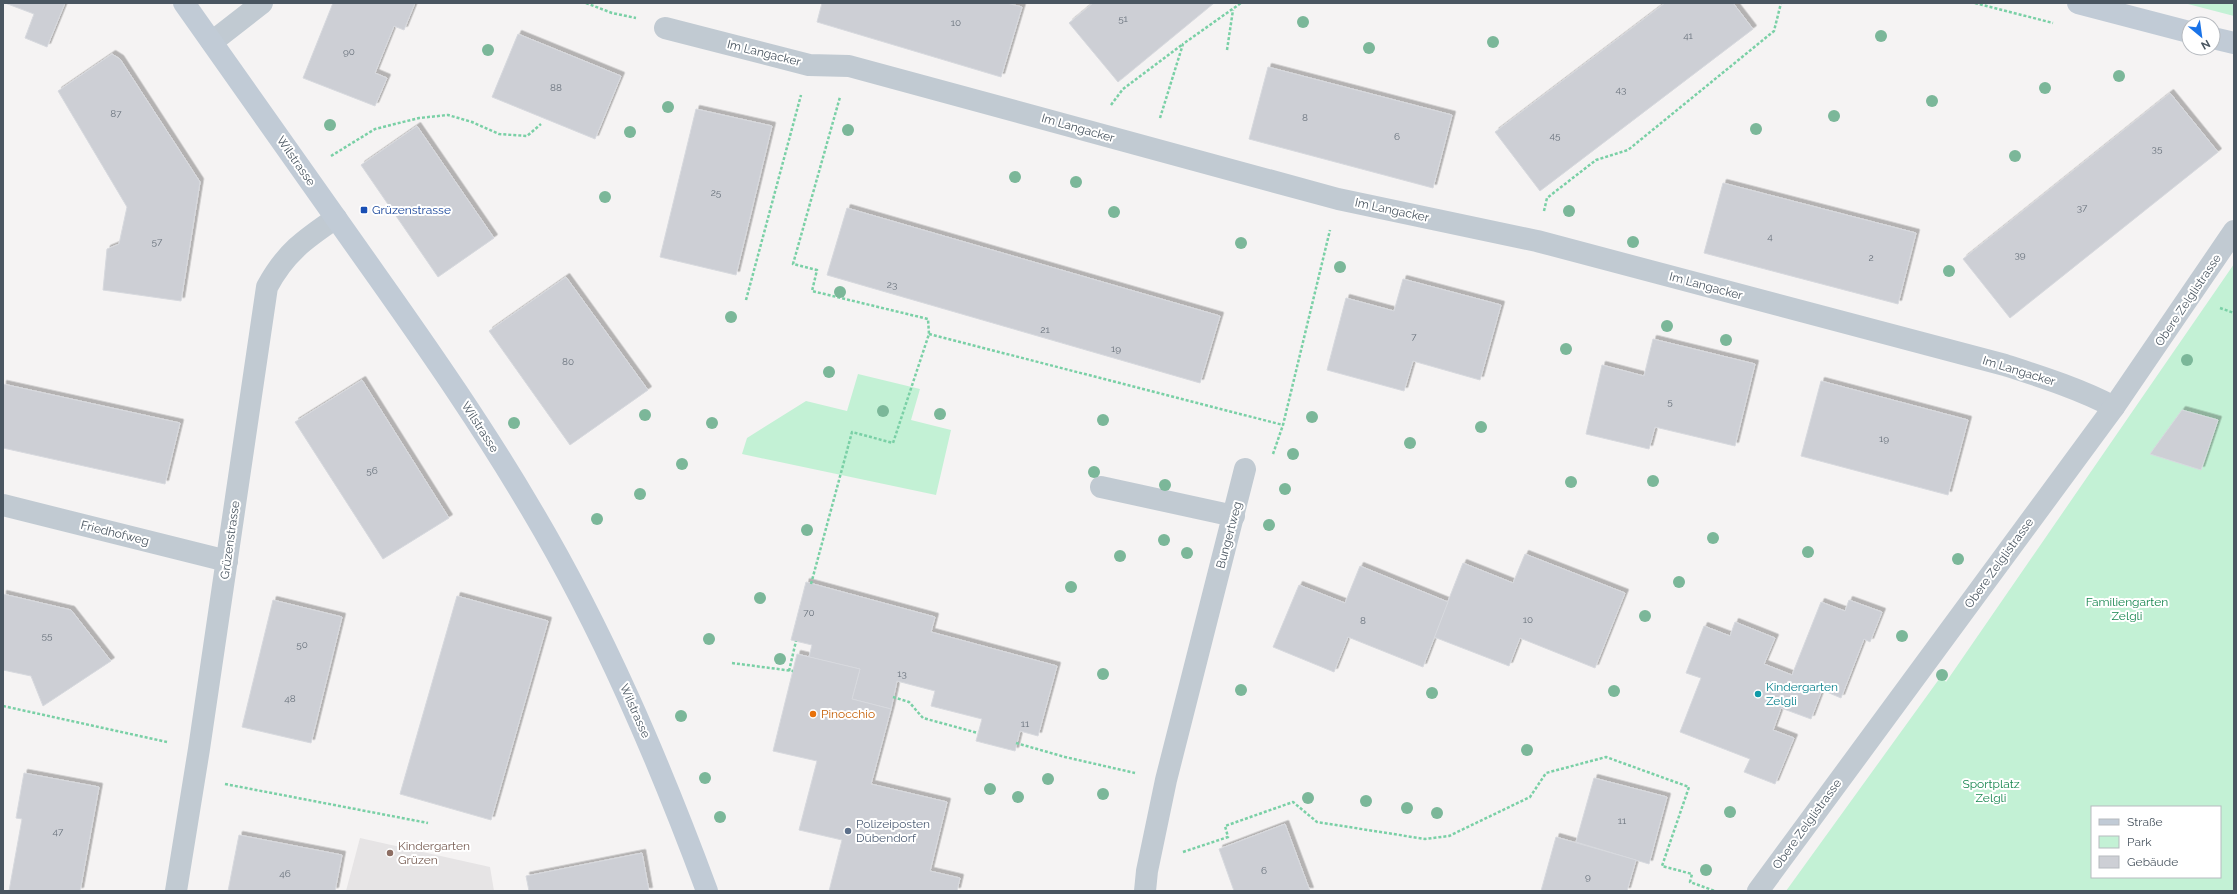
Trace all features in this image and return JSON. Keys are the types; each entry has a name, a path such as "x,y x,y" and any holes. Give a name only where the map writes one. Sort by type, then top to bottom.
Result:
{"street":[{"name":"Wilstrasse","path":"184,3 472,413 532,510 589,616 634,707 671,794 707,891"},
{"path":"212,42 262,3"},
{"path":"2078,3 2181,30"},
{"name":"Im Langacker","path":"665,28 809,65 849,66 1338,199 1537,241 2005,366 2063,384 2114,407"},
{"path":"2221,40 2234,43"},
{"name":"Grüzenstrasse","path":"176,891 195,778 267,287 284,260 298,244 336,218"},
{"name":"Obere Zelglistrasse","path":"1758,891 2114,407 2234,231"},
{"name":"Bungertweg","path":"1145,891 1166,780 1246,469"},
{"path":"1101,487 1234,516"},
{"name":"Friedhofweg","path":"3,504 227,561"}],"path":[{"path":"586,3 612,13 628,15 665,28"},
{"path":"1101,134 1110,107 1123,89 1241,3"},
{"path":"1537,241 1547,198 1596,160 1628,150 1768,36 1774,31 1782,3"},
{"path":"1227,50 1233,10"},
{"path":"1151,149 1183,44"},
{"path":"746,300 809,65"},
{"path":"811,584 852,432 893,444 929,334 928,319 812,291 817,270 793,264 849,66"},
{"path":"329,157 375,129 420,118 448,115 472,122 499,134 527,136 541,124"},
{"path":"1246,469 1271,462 1282,425 1338,199"},
{"path":"929,334 1282,425"},
{"path":"789,671 796,641"},
{"path":"732,663 793,671"},
{"path":"893,697 910,702 924,718 978,732"},
{"path":"3,706 199,750"},
{"path":"1016,743 1065,757 1166,780"},
{"path":"1149,864 1228,837 1225,826 1293,802 1317,822 1425,839 1449,836 1530,797 1546,773 1606,757 1688,787 1662,866 1692,874 1690,882 1715,891"},
{"path":"195,778 428,823"}],"shaded area":[{"name":"Kindergarten Grüzen","path":"360,838 490,867 494,891 346,891"}],"green space":[{"path":"2184,3 2234,4 2234,16"},
{"path":"2234,264 2234,891 1786,891 1942,675 1946,682"},
{"path":"858,374 920,389 911,420 951,430 936,495 742,454 747,438 806,401 847,411"}],"building":[{"path":"5,3 65,3 47,47 25,38 34,14"},
{"path":"333,3 415,3 404,30 394,26 375,73 387,78 375,106 303,78"},
{"path":"822,3 1007,3 1022,7 1001,77 817,22"},
{"path":"1093,3 1214,3 1118,82 1069,23"},
{"path":"1665,3 1733,3 1753,29 1540,191 1495,132"},
{"path":"518,34 621,76 595,139 492,97"},
{"path":"112,54 120,59 200,182 181,301 103,290 107,249 119,244 127,207 58,91"},
{"path":"1268,67 1452,115 1433,188 1249,139"},
{"path":"2170,93 2218,152 2010,318 1963,259"},
{"path":"696,109 772,126 736,275 660,257"},
{"path":"417,126 494,238 438,277 361,165"},
{"path":"1723,183 1916,233 1898,304 1704,253"},
{"path":"847,208 1220,316 1200,383 827,275"},
{"path":"566,277 648,390 570,445 489,331"},
{"path":"1403,279 1501,305 1480,380 1413,361 1404,391 1327,370 1346,298 1394,311"},
{"path":"1653,339 1755,364 1735,446 1655,427 1649,449 1586,434 1602,365 1644,376"},
{"path":"362,380 449,518 383,559 295,422"},
{"path":"1821,381 1968,420 1948,495 1801,456"},
{"path":"3,384 180,423 165,484 3,448"},
{"path":"2182,410 2218,420 2201,470 2150,454"},
{"path":"1525,554 1625,593 1595,668 1520,638 1509,666 1434,637 1463,563 1513,583"},
{"path":"1360,566 1448,602 1423,667 1348,637 1334,672 1273,647 1299,585 1345,603"},
{"path":"806,582 935,617 931,632 1057,666 1038,736 1020,731 1015,751 976,741 982,719 931,706 935,691 897,681 891,709 852,699 860,669 809,657 812,645 791,640"},
{"path":"3,594 71,610 111,661 43,706 31,676 3,670"},
{"path":"457,596 548,621 491,820 400,794"},
{"path":"273,600 342,617 311,743 242,727"},
{"name":"Kindergarten Zelgli","path":"1849,600 1882,612 1870,642 1864,639 1841,698 1822,690 1811,719 1781,708 1773,730 1794,738 1775,784 1744,772 1750,759 1680,732 1701,678 1686,673 1704,626 1730,636 1735,622 1775,638 1764,664 1792,675 1821,602 1845,611"},
{"path":"797,654 860,669 852,699 891,709 871,784 947,802 930,871 960,878 957,891 829,891 842,840 799,830 817,761 773,751"},
{"path":"24,773 99,787 80,891 9,891 22,819 16,818"},
{"path":"1594,778 1667,797 1649,864 1576,842"},
{"path":"1285,824 1310,891 1234,891 1219,849"},
{"path":"239,835 342,855 335,891 228,891"},
{"path":"1556,837 1636,860 1627,891 1541,891"},
{"path":"642,853 649,891 529,891 526,876"}],"place":[{"name":"Grüzenstrasse","path":"364,210"},
{"name":"Kindergarten Zelgli","path":"1758,694"},
{"name":"Pinocchio","path":"813,714"},
{"name":"Polizeiposten Dübendorf","path":"848,831"},
{"name":"Kindergarten Grüzen","path":"390,853"}],"park label":[{"name":"Familiengarten Zelgli","path":"2127,609"},
{"name":"Sportplatz Zelgli","path":"1991,791"}]}
